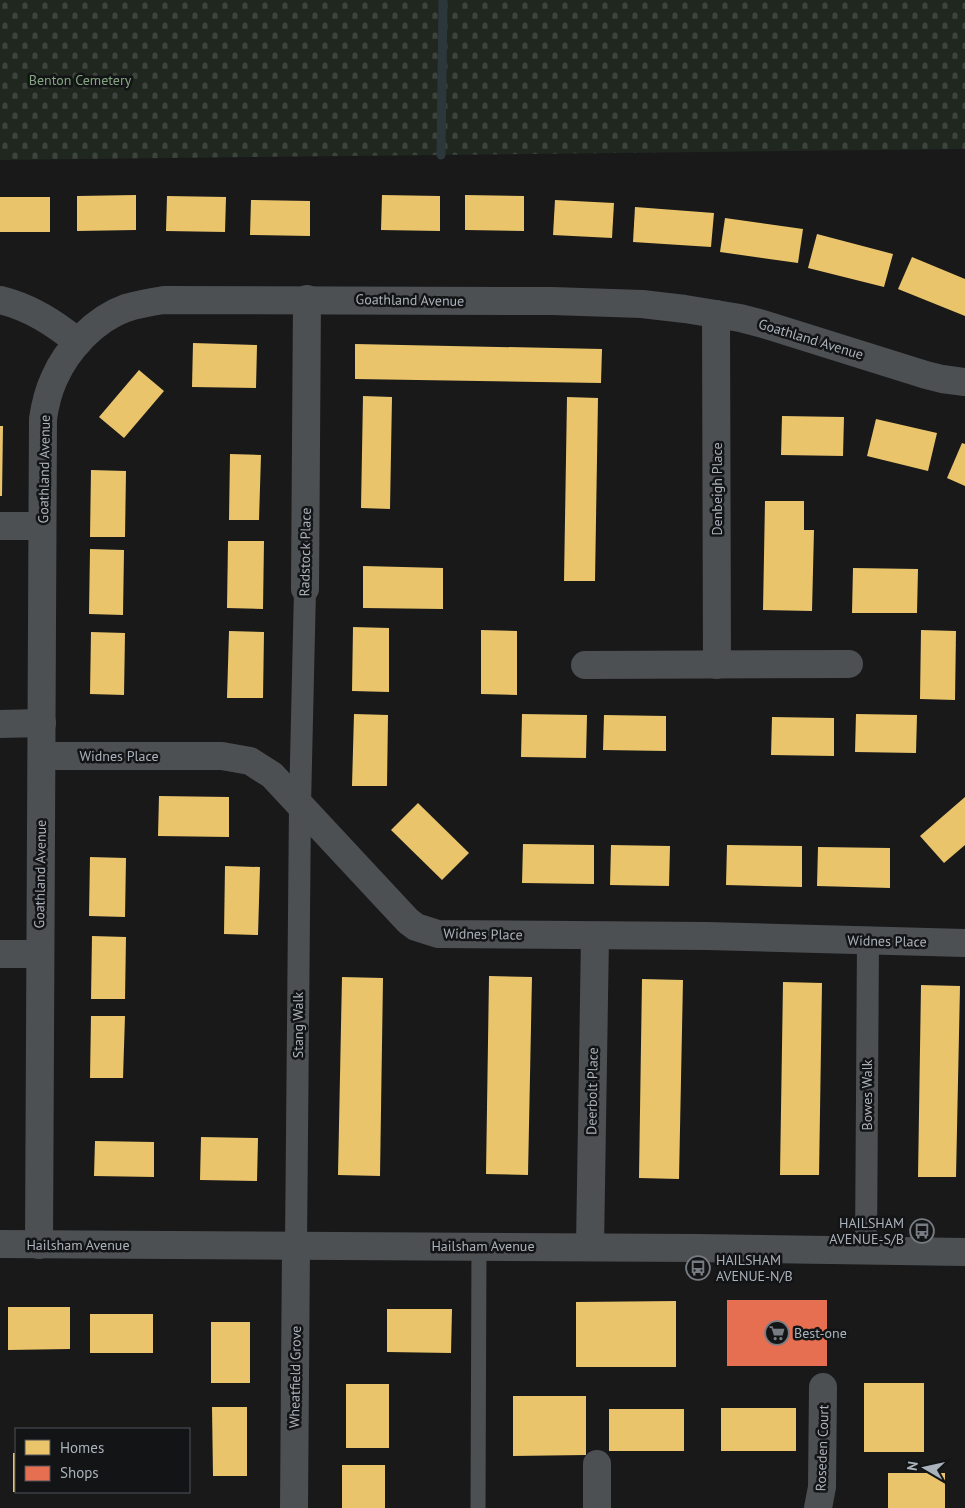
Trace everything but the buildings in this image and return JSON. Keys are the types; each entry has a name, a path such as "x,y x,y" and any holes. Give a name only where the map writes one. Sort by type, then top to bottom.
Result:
{"street":[{"name":"Goathland Avenue","path":"40,1245 42,442 47,396 54,377 78,342 107,318 125,308 164,300 307,299 600,302 685,308 763,324 926,375 965,382"},
{"name":"Radstock Place","path":"300,805 305,589 307,299"},
{"path":"0,300 37,314 78,342"},
{"name":"Denbeigh Place","path":"716,314 717,665"},
{"path":"0,526 42,526"},
{"path":"585,664 849,664"},
{"path":"0,724 42,724"},
{"name":"Widnes Place","path":"42,756 237,757 250,761 261,766 272,775 408,920 416,927 438,934 965,942"},
{"name":"Stang Walk","path":"296,1245 300,805"},
{"name":"Deerbolt Place","path":"590,1247 594,936"},
{"name":"Bowes Walk","path":"866,1250 868,940"},
{"path":"0,954 40,954"},
{"name":"Hailsham Avenue","path":"0,1244 479,1246 965,1252"},
{"name":"Wheatfield Grove","path":"294,1508 296,1245"},
{"name":"Roseden Court","path":"818,1508 822,1487 824,1387"},
{"path":"596,1464 598,1508"}],"lane":[{"path":"478,1508 479,1246"}],"green space":[{"name":"Benton Cemetery","path":"0,0 965,0 965,149 0,160"}],"waterway":[{"path":"441,155 443,0"}],"place":[{"name":"HAILSHAM AVENUE-S/B","path":"922,1231"},
{"name":"HAILSHAM AVENUE-N/B","path":"698,1268"},
{"name":"Best-one","path":"777,1333"}]}
